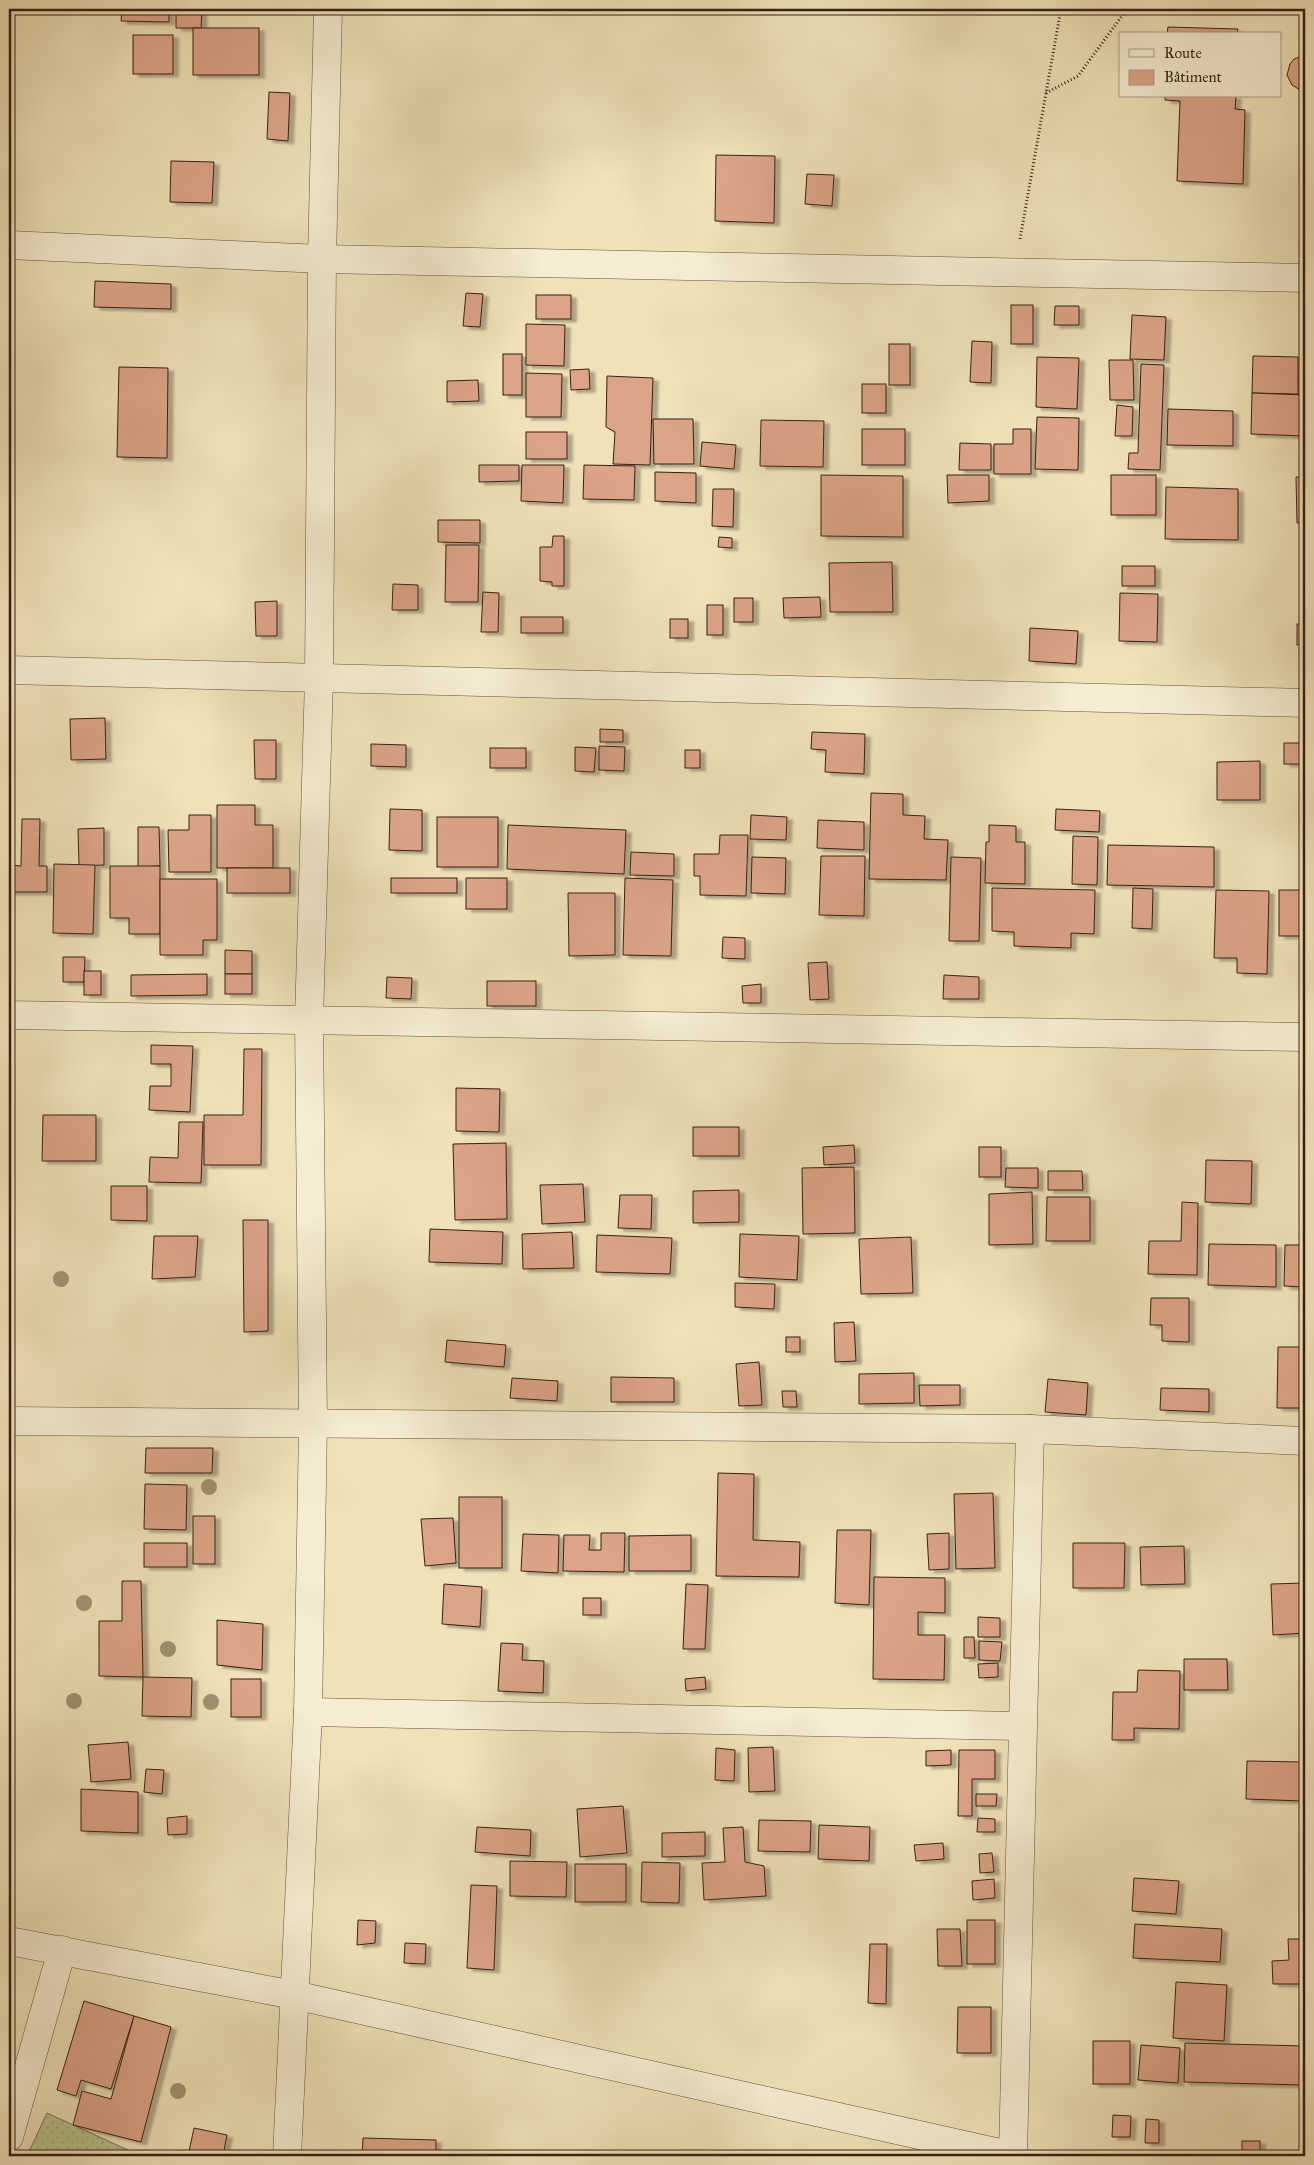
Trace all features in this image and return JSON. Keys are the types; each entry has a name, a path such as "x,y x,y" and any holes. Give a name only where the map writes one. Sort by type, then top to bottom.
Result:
{"street":[{"path":"287,2156 308,1712 313,1424 309,1020 318,679 322,259 328,9"},
{"path":"9,244 322,259 1305,278"},
{"path":"9,670 1305,702"},
{"path":"9,1015 1305,1037"},
{"path":"9,1421 1030,1429 1305,1441"},
{"path":"9,1941 294,1996 1013,2156 1030,1429"},
{"path":"308,1712 1022,1726"},
{"path":"9,2137 62,1950"}],"path":[{"path":"1019,242 1061,9"},
{"path":"1046,93 1078,76 1127,9"}],"green space":[{"path":"47,2113 141,2156 27,2156"}],"building":[{"path":"122,9 169,9 169,22 121,21"},
{"path":"176,9 202,9 201,28 176,28"},
{"path":"1168,27 1238,29 1237,32 1167,32"},
{"path":"193,28 259,28 259,75 193,75"},
{"path":"133,35 173,35 173,74 133,74"},
{"path":"1305,55 1305,91 1302,91 1292,85 1287,75 1290,64 1294,59"},
{"path":"269,92 290,93 288,141 267,139"},
{"path":"1165,98 1236,98 1235,109 1245,110 1243,184 1177,181 1180,101 1165,100"},
{"path":"716,155 775,156 774,223 715,221"},
{"path":"171,161 214,162 212,203 170,202"},
{"path":"807,174 834,175 832,206 805,204"},
{"path":"95,281 171,284 171,309 94,307"},
{"path":"466,293 483,294 480,327 463,326"},
{"path":"536,295 571,295 571,319 536,319"},
{"path":"1011,305 1033,305 1033,344 1011,344"},
{"path":"1055,306 1079,306 1079,325 1054,325"},
{"path":"1132,315 1166,317 1164,360 1130,359"},
{"path":"526,324 565,325 564,366 526,365"},
{"path":"972,341 992,342 991,383 970,382"},
{"path":"889,344 910,344 910,385 889,385"},
{"path":"503,354 522,354 522,395 503,395"},
{"path":"1253,356 1298,357 1298,394 1252,393"},
{"path":"1037,357 1079,358 1077,409 1036,407"},
{"path":"1109,360 1133,360 1134,400 1110,400"},
{"path":"1141,364 1164,365 1160,470 1128,469 1129,453 1138,453"},
{"path":"119,367 168,368 167,458 117,457"},
{"path":"589,369 590,389 571,390 570,370"},
{"path":"526,373 562,374 561,417 526,417"},
{"path":"607,376 653,378 650,465 613,464 615,432 606,427"},
{"path":"478,380 479,401 447,402 447,381"},
{"path":"862,384 886,384 886,413 862,413"},
{"path":"1252,393 1305,395 1305,436 1251,434"},
{"path":"1117,405 1133,407 1132,436 1115,436"},
{"path":"1168,409 1233,411 1233,446 1167,445"},
{"path":"1037,417 1079,418 1078,470 1035,469"},
{"path":"653,419 693,419 694,464 654,464"},
{"path":"761,420 824,421 823,467 760,466"},
{"path":"862,429 905,429 905,465 862,465"},
{"path":"1013,429 1031,429 1031,474 994,474 994,444 1013,444"},
{"path":"526,432 567,432 567,459 526,459"},
{"path":"702,442 736,445 734,469 700,466"},
{"path":"960,443 991,444 991,470 959,470"},
{"path":"479,465 519,465 519,481 479,482"},
{"path":"522,465 564,465 563,503 521,501"},
{"path":"584,465 635,466 634,500 583,499"},
{"path":"655,472 696,473 696,503 655,501"},
{"path":"821,475 903,476 903,537 821,536"},
{"path":"947,475 989,475 989,501 948,503"},
{"path":"1111,475 1156,475 1156,515 1111,515"},
{"path":"1296,477 1305,477 1305,523 1297,523"},
{"path":"1166,487 1238,489 1238,540 1165,539"},
{"path":"713,489 734,489 733,527 712,526"},
{"path":"438,520 480,520 480,543 438,542"},
{"path":"553,536 564,536 564,586 552,586 552,582 540,581 540,547 552,547"},
{"path":"719,537 732,538 732,548 718,547"},
{"path":"446,545 479,545 478,602 445,602"},
{"path":"892,562 893,612 830,612 829,563"},
{"path":"1122,566 1155,566 1155,586 1122,586"},
{"path":"393,584 418,585 418,610 392,610"},
{"path":"483,592 499,593 498,632 481,632"},
{"path":"1120,593 1158,594 1157,642 1119,641"},
{"path":"820,597 821,617 784,618 783,598"},
{"path":"734,598 753,598 753,622 734,622"},
{"path":"277,601 277,636 256,636 255,602"},
{"path":"707,605 723,605 723,635 707,635"},
{"path":"521,617 563,617 563,633 521,633"},
{"path":"670,619 688,619 688,638 670,638"},
{"path":"1297,624 1305,624 1305,645 1297,645"},
{"path":"1030,628 1078,631 1076,664 1029,661"},
{"path":"105,718 106,759 71,760 70,719"},
{"path":"600,729 623,730 623,742 600,742"},
{"path":"812,732 865,734 864,774 825,772 826,750 811,749"},
{"path":"254,740 276,740 276,779 255,779"},
{"path":"1284,743 1305,743 1305,764 1284,764"},
{"path":"371,744 406,745 406,767 371,766"},
{"path":"599,746 625,747 624,771 599,770"},
{"path":"575,747 596,748 594,772 575,771"},
{"path":"490,748 526,748 526,768 490,768"},
{"path":"685,750 700,750 700,768 685,768"},
{"path":"1260,761 1260,800 1217,800 1217,762"},
{"path":"871,793 903,794 903,815 925,816 924,839 948,840 946,880 869,879"},
{"path":"217,805 255,805 255,825 273,825 273,868 217,868"},
{"path":"390,809 422,810 422,851 389,850"},
{"path":"1056,809 1100,811 1099,832 1055,830"},
{"path":"189,815 211,815 211,872 169,872 168,830 189,830"},
{"path":"751,815 787,817 786,840 750,839"},
{"path":"437,817 498,817 498,867 437,867"},
{"path":"22,819 40,819 39,866 47,866 47,892 10,892 10,865 21,866"},
{"path":"818,820 864,822 864,850 817,848"},
{"path":"508,825 626,830 624,874 507,869"},
{"path":"989,825 1016,826 1016,842 1025,842 1025,884 985,883 986,842 989,842"},
{"path":"138,827 159,827 160,866 138,867"},
{"path":"104,828 104,865 79,866 78,829"},
{"path":"720,835 748,835 746,896 700,895 700,876 694,876 694,854 719,854"},
{"path":"1073,836 1098,837 1097,885 1072,884"},
{"path":"1108,845 1214,847 1214,887 1107,885"},
{"path":"631,852 674,854 674,876 630,875"},
{"path":"821,856 865,856 864,916 819,915"},
{"path":"752,857 786,858 785,894 751,893"},
{"path":"951,857 981,858 979,941 949,941"},
{"path":"54,864 95,865 93,934 53,933"},
{"path":"110,866 160,866 160,934 129,934 129,918 110,918"},
{"path":"227,868 290,868 290,893 227,893"},
{"path":"391,878 457,878 457,893 391,893"},
{"path":"466,878 507,878 507,909 466,909"},
{"path":"625,878 673,880 671,956 623,955"},
{"path":"160,879 217,879 217,940 203,940 203,955 160,955"},
{"path":"992,888 1095,890 1094,934 1071,933 1071,948 1014,946 1014,932 992,931"},
{"path":"1133,888 1153,889 1152,929 1132,928"},
{"path":"1216,890 1269,891 1267,974 1237,973 1237,958 1214,958"},
{"path":"1279,890 1305,890 1305,936 1279,936"},
{"path":"568,893 615,893 615,955 569,956"},
{"path":"723,937 745,938 745,959 722,958"},
{"path":"225,950 252,951 252,974 225,974"},
{"path":"63,957 85,957 84,982 63,982"},
{"path":"827,962 829,999 810,1000 808,963"},
{"path":"84,971 101,971 101,995 84,995"},
{"path":"207,974 207,995 131,996 131,975"},
{"path":"225,974 252,974 252,994 225,994"},
{"path":"944,975 979,977 979,999 943,999"},
{"path":"387,977 412,978 411,999 386,998"},
{"path":"487,981 536,981 536,1006 487,1006"},
{"path":"761,984 761,1003 743,1003 742,986"},
{"path":"151,1045 193,1046 190,1112 149,1110 150,1086 171,1086 171,1064 151,1064"},
{"path":"244,1049 262,1049 261,1165 204,1165 204,1115 243,1115"},
{"path":"456,1088 500,1089 499,1132 456,1131"},
{"path":"43,1115 96,1115 96,1161 42,1161"},
{"path":"179,1122 203,1122 201,1183 149,1182 150,1157 178,1158"},
{"path":"693,1127 739,1127 739,1156 693,1156"},
{"path":"506,1143 507,1219 455,1220 453,1144"},
{"path":"854,1145 855,1163 824,1165 823,1147"},
{"path":"979,1147 1001,1147 1001,1177 979,1177"},
{"path":"1206,1160 1252,1161 1251,1204 1205,1202"},
{"path":"854,1167 855,1233 803,1234 802,1168"},
{"path":"1006,1168 1038,1168 1038,1188 1005,1187"},
{"path":"1048,1171 1082,1171 1083,1190 1048,1190"},
{"path":"583,1184 585,1222 542,1224 540,1185"},
{"path":"111,1186 147,1186 147,1221 111,1220"},
{"path":"739,1190 739,1222 693,1223 693,1191"},
{"path":"1032,1192 1033,1244 989,1245 989,1194"},
{"path":"620,1195 652,1195 651,1229 618,1228"},
{"path":"1047,1197 1090,1197 1090,1241 1046,1241"},
{"path":"1182,1202 1198,1203 1197,1275 1148,1274 1149,1241 1181,1241"},
{"path":"243,1220 268,1220 268,1331 244,1332"},
{"path":"430,1229 503,1232 502,1264 429,1262"},
{"path":"572,1232 574,1268 523,1269 522,1234"},
{"path":"740,1234 799,1236 797,1280 739,1277"},
{"path":"597,1235 672,1238 670,1274 596,1272"},
{"path":"154,1236 198,1236 195,1277 152,1279"},
{"path":"911,1237 913,1293 861,1294 859,1239"},
{"path":"1209,1244 1276,1245 1276,1287 1208,1285"},
{"path":"1285,1245 1305,1245 1305,1287 1284,1286"},
{"path":"735,1283 775,1284 774,1309 735,1307"},
{"path":"1151,1298 1189,1298 1189,1342 1162,1341 1162,1325 1150,1325"},
{"path":"854,1322 856,1361 835,1362 834,1323"},
{"path":"786,1337 800,1337 800,1352 786,1352"},
{"path":"447,1340 506,1345 504,1367 445,1362"},
{"path":"1278,1347 1305,1347 1305,1408 1277,1408"},
{"path":"759,1362 762,1405 739,1406 736,1364"},
{"path":"914,1373 914,1403 859,1404 859,1374"},
{"path":"611,1377 674,1378 674,1402 611,1402"},
{"path":"512,1378 558,1381 557,1401 510,1398"},
{"path":"1048,1379 1088,1383 1086,1415 1045,1412"},
{"path":"919,1385 960,1385 960,1405 920,1406"},
{"path":"1161,1388 1209,1389 1209,1412 1160,1410"},
{"path":"782,1391 796,1391 797,1407 783,1407"},
{"path":"146,1448 213,1448 212,1473 145,1473"},
{"path":"718,1473 754,1474 753,1540 800,1542 799,1577 716,1576"},
{"path":"145,1484 187,1485 186,1530 144,1529"},
{"path":"993,1493 995,1568 956,1569 954,1494"},
{"path":"459,1497 502,1497 502,1568 459,1568"},
{"path":"193,1516 215,1516 215,1564 193,1564"},
{"path":"453,1518 456,1563 425,1566 421,1519"},
{"path":"837,1530 871,1530 869,1605 835,1603"},
{"path":"601,1533 625,1533 624,1572 563,1571 564,1535 590,1535 589,1550 601,1550"},
{"path":"949,1533 949,1569 929,1570 927,1534"},
{"path":"523,1534 559,1535 558,1573 521,1571"},
{"path":"691,1535 691,1571 629,1571 629,1536"},
{"path":"144,1543 187,1543 187,1567 144,1567"},
{"path":"1073,1543 1125,1543 1124,1588 1073,1588"},
{"path":"1184,1546 1185,1584 1141,1585 1140,1547"},
{"path":"874,1577 945,1578 945,1613 918,1612 918,1635 945,1635 944,1680 873,1679"},
{"path":"122,1581 141,1581 143,1677 99,1676 99,1621 122,1621"},
{"path":"1305,1583 1305,1633 1273,1635 1271,1584"},
{"path":"444,1584 482,1587 480,1627 442,1624"},
{"path":"686,1584 708,1585 705,1649 683,1649"},
{"path":"583,1598 601,1598 601,1615 583,1615"},
{"path":"978,1617 1000,1618 1000,1637 978,1637"},
{"path":"217,1620 263,1624 262,1670 217,1665"},
{"path":"964,1637 974,1637 975,1658 964,1658"},
{"path":"979,1641 1002,1642 1000,1661 979,1660"},
{"path":"501,1643 523,1644 522,1660 544,1661 543,1693 498,1691"},
{"path":"1184,1659 1227,1659 1228,1690 1184,1690"},
{"path":"998,1663 998,1677 979,1678 978,1664"},
{"path":"1138,1670 1180,1671 1179,1729 1134,1728 1134,1740 1112,1740 1113,1692 1137,1692"},
{"path":"143,1677 192,1678 191,1717 142,1716"},
{"path":"705,1677 706,1689 686,1691 685,1679"},
{"path":"231,1679 261,1679 261,1717 231,1717"},
{"path":"128,1742 131,1779 91,1782 88,1745"},
{"path":"773,1747 775,1791 749,1792 748,1748"},
{"path":"716,1748 735,1750 734,1781 715,1780"},
{"path":"951,1750 951,1765 926,1766 926,1751"},
{"path":"959,1750 995,1750 995,1779 972,1779 972,1816 958,1816"},
{"path":"1247,1761 1304,1762 1303,1801 1246,1799"},
{"path":"146,1769 164,1770 162,1794 144,1792"},
{"path":"81,1789 138,1792 138,1833 81,1831"},
{"path":"976,1794 997,1794 996,1806 976,1806"},
{"path":"623,1806 627,1853 580,1857 577,1809"},
{"path":"187,1816 187,1834 168,1835 167,1818"},
{"path":"978,1818 995,1819 995,1832 977,1832"},
{"path":"759,1820 811,1821 810,1852 758,1851"},
{"path":"819,1825 870,1827 869,1861 818,1859"},
{"path":"477,1827 531,1830 530,1856 475,1852"},
{"path":"743,1827 745,1862 764,1866 766,1896 704,1900 702,1863 725,1862 723,1828"},
{"path":"705,1832 705,1856 662,1857 662,1833"},
{"path":"943,1843 944,1859 916,1861 914,1845"},
{"path":"992,1853 994,1872 980,1873 979,1854"},
{"path":"510,1861 567,1862 566,1897 510,1896"},
{"path":"642,1862 680,1863 679,1903 641,1902"},
{"path":"575,1864 626,1864 626,1902 575,1902"},
{"path":"1134,1878 1179,1881 1176,1914 1132,1911"},
{"path":"994,1879 995,1898 973,1900 972,1881"},
{"path":"471,1885 497,1886 494,1970 467,1968"},
{"path":"358,1920 376,1921 375,1943 357,1945"},
{"path":"967,1920 995,1920 995,1964 967,1964"},
{"path":"1135,1924 1222,1929 1220,1962 1133,1958"},
{"path":"937,1929 960,1929 962,1966 938,1966"},
{"path":"1288,1939 1305,1939 1305,1984 1273,1984 1272,1961 1289,1960"},
{"path":"405,1943 426,1944 425,1964 404,1963"},
{"path":"870,1944 887,1944 886,2004 868,2003"},
{"path":"1176,1982 1227,1985 1224,2041 1173,2038"},
{"path":"84,2001 134,2016 111,2089 81,2080 76,2096 57,2090"},
{"path":"958,2007 991,2007 991,2053 957,2053"},
{"path":"134,2016 171,2027 141,2142 73,2125 82,2091 111,2099"},
{"path":"1093,2041 1130,2041 1130,2084 1093,2084"},
{"path":"1185,2043 1304,2046 1303,2085 1184,2082"},
{"path":"1141,2045 1180,2048 1178,2083 1138,2080"},
{"path":"1113,2115 1131,2116 1130,2137 1112,2137"},
{"path":"1146,2119 1159,2120 1159,2143 1145,2143"},
{"path":"194,2128 227,2135 223,2156 188,2156"},
{"path":"363,2138 436,2140 436,2156 362,2156"},
{"path":"1242,2141 1260,2141 1260,2156 1242,2156"}]}
